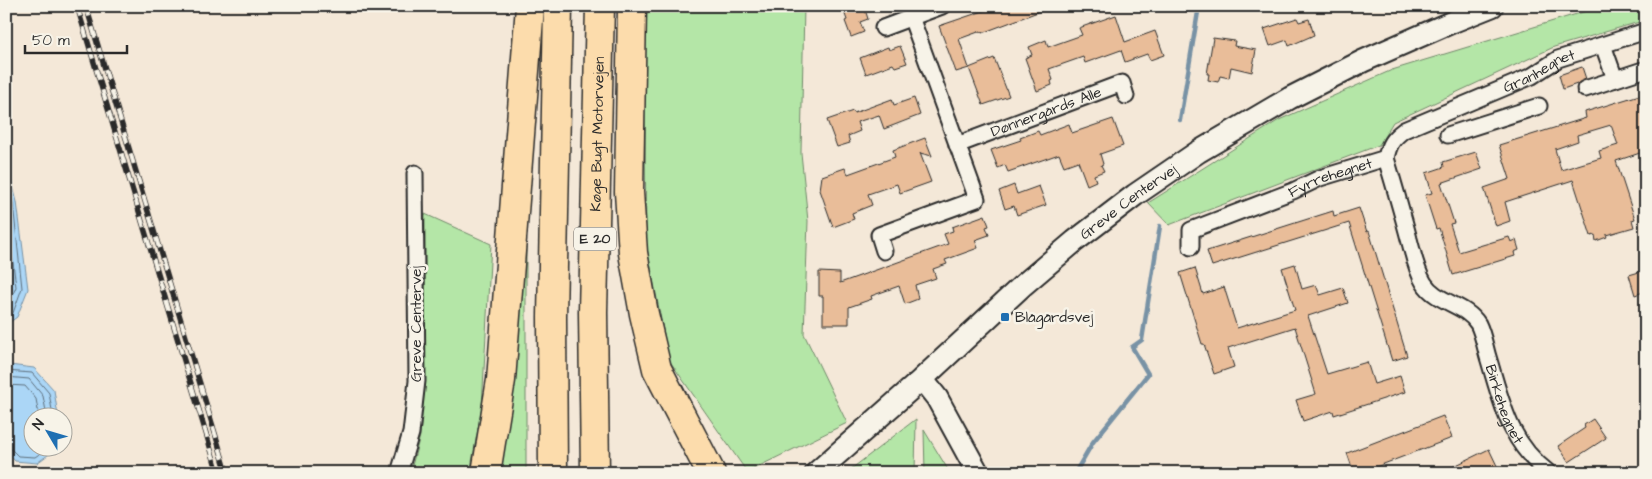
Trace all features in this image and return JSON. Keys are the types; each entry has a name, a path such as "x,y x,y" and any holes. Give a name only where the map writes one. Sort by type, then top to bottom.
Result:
{"highway":[{"path":"486,473 501,380 530,6"},
{"name":"E 20","path":"553,473 552,317 558,6"},
{"name":"Køge Bugt Motorvejen","path":"595,473 593,312 600,6"},
{"path":"632,6 629,192 633,253 644,314 658,369 710,468"}],"street":[{"name":"Greve Centervej","path":"816,473 922,379 1022,286 1075,241 1135,195 1198,152 1290,98 1363,61 1492,6"},
{"path":"883,28 934,8"},
{"path":"884,250 879,235 977,199 911,18"},
{"name":"Granhegnet","path":"1386,158 1389,145 1394,137 1404,130 1532,76 1558,59 1646,31"},
{"path":"1603,44 1615,79"},
{"path":"1585,89 1646,69"},
{"name":"Dønnergårds Alle","path":"957,145 1122,83 1126,96"},
{"path":"1476,99 1484,124"},
{"name":"Granhegnet","path":"1448,135 1539,106"},
{"name":"Fyrrehegnet","path":"1191,247 1191,230 1293,191 1320,178 1386,158 1424,282 1433,293 1467,313 1478,324"},
{"name":"Greve Centervej","path":"399,473 411,433 418,381 415,174"},
{"name":"Birkehegnet","path":"1478,324 1512,429 1520,445 1549,473"},
{"path":"922,379 937,398 978,473"}],"green space":[{"path":"644,6 804,6 801,153 808,221 804,334 847,423 747,472 669,360 646,243"},
{"path":"1603,6 1646,6 1646,20 1554,47 1393,122 1379,145 1169,225 1148,203 1279,120 1392,70"},
{"path":"526,173 526,473 497,473"},
{"path":"425,214 491,244 482,406 470,473 410,473 420,436 425,381"},
{"path":"916,419 915,473 846,473"},
{"path":"924,430 950,473 925,473"}],"water":[{"path":"6,159 17,202 28,289 17,317 6,325"},
{"path":"9,365 34,368 54,390 56,406 22,406 22,456 46,456 37,463 15,461 6,451 6,368"}],"building":[{"path":"842,6 864,6 868,19 860,22 864,32 851,37"},
{"path":"998,6 1051,7 982,33 981,31 959,39 969,68 956,72 939,26"},
{"path":"1116,15 1125,42 1155,31 1164,55 1150,60 1147,54 1125,62 1121,50 1085,63 1083,57 1049,69 1053,80 1051,81 1052,85 1037,91 1025,58 1032,55 1029,47 1046,40 1048,47 1082,35 1079,28"},
{"path":"1297,18 1299,22 1309,19 1314,35 1289,46 1287,40 1270,46 1264,29"},
{"path":"1213,38 1235,41 1234,46 1256,50 1252,72 1231,67 1229,78 1220,76 1218,82 1208,80 1209,74 1207,74"},
{"path":"900,46 907,63 895,67 893,64 866,74 860,58 888,47 889,50"},
{"path":"994,58 1009,96 983,105 969,68"},
{"path":"1582,67 1586,79 1563,89 1559,75"},
{"path":"1646,93 1646,151 1616,161 1635,219 1632,220 1634,227 1606,235 1607,237 1596,241 1595,235 1591,236 1573,180 1505,202 1510,221 1496,226 1484,188 1510,179 1499,145 1586,118 1585,112","holes":["1611,125 1618,145 1599,151 1601,158 1561,170 1555,149 1578,141 1577,135"]},
{"path":"914,98 920,115 884,129 879,115 857,122 860,131 848,136 850,143 837,147 827,120 853,111 854,113 892,99 894,105"},
{"path":"1113,119 1123,146 1100,154 1103,164 1101,165 1104,171 1094,175 1096,181 1087,185 1078,161 1064,166 1059,154 1008,172 1005,165 998,168 991,150 1021,140 1020,138 1038,131 1040,135 1069,124 1072,133"},
{"path":"925,138 932,156 920,153 931,182 900,193 897,184 868,194 872,205 852,213 854,219 833,227 820,190 822,176 845,168 848,174 895,157 893,150"},
{"path":"1476,152 1482,169 1441,183 1454,223 1450,224 1459,252 1509,237 1511,242 1516,240 1519,250 1514,252 1515,256 1453,275 1439,228 1436,229 1425,195 1432,193 1426,173 1444,167 1443,162"},
{"path":"1014,185 1017,194 1039,186 1046,205 1017,215 1014,206 1005,209 999,191"},
{"path":"1359,208 1367,232 1369,231 1407,356 1392,361 1349,223 1212,266 1207,251 1333,211 1334,216"},
{"path":"985,215 989,226 986,227 989,235 975,240 978,248 945,260 947,264 933,269 936,278 915,285 918,299 905,304 899,286 871,296 872,299 849,307 849,324 823,324 823,296 819,296 819,272 840,273 840,283 948,244 944,234 953,231 952,227"},
{"path":"1295,264 1302,289 1316,285 1320,295 1343,288 1348,303 1308,316 1327,374 1367,362 1374,384 1400,376 1405,392 1334,415 1333,411 1303,421 1296,400 1316,394 1295,327 1228,348 1234,367 1214,374 1204,344 1202,344 1180,273 1195,268 1203,294 1224,287 1237,328 1295,310 1282,268"},
{"path":"1646,270 1646,291 1635,295 1629,275"},
{"path":"1443,416 1452,438 1360,473 1354,473 1347,453"},
{"path":"1593,419 1606,438 1569,462 1558,446 1585,428 1584,425"},
{"path":"1489,449 1499,470 1493,473 1440,473"}],"waterway":[{"path":"1180,120 1199,6"},
{"path":"1075,473 1093,442 1148,374 1132,347 1142,340 1160,226"}],"railway":[{"path":"77,6 218,473"},
{"path":"86,6 227,473"}],"place":[{"name":"Blågårdsvej","path":"1005,317"}]}
